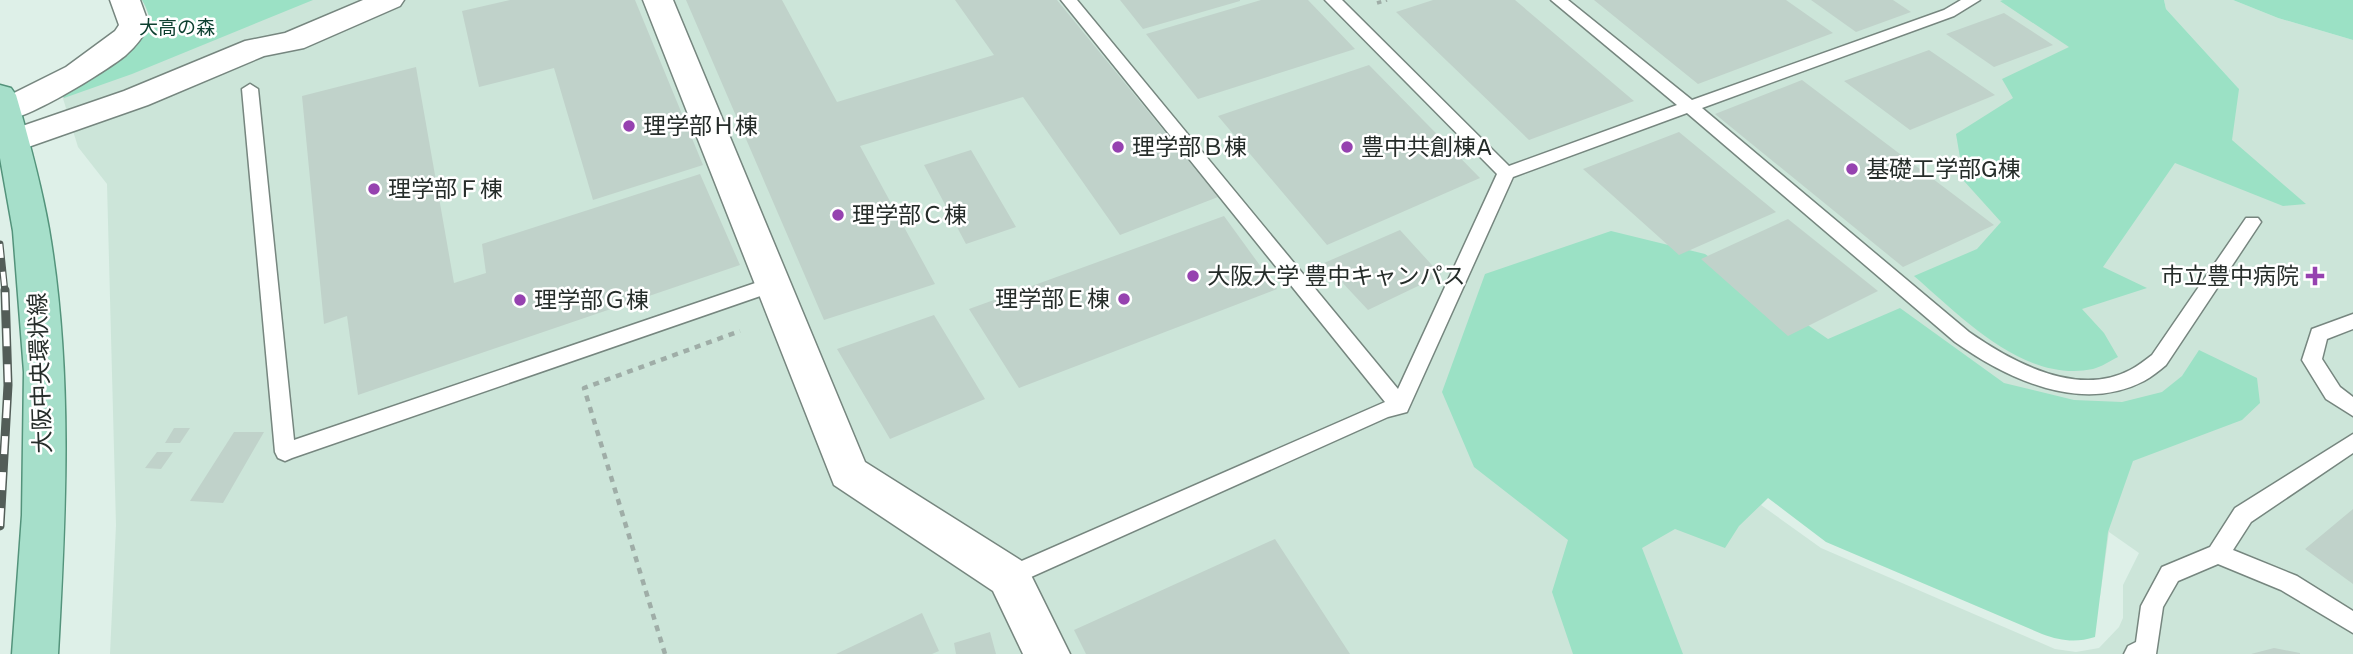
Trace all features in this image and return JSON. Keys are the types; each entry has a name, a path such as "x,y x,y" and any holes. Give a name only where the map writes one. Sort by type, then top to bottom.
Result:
{"main road":[{"name":"大阪中央環状線","path":"6,116 20,164 38,291 44,421 35,654"}],"street":[{"path":"6,116 65,82 127,38 135,25 125,0"},
{"path":"256,48 283,27 347,0"},
{"path":"6,116 125,102 256,48 293,41 389,0"},
{"path":"658,0 849,473 1009,577 1047,654"}],"lane":[{"path":"1069,0 1400,405"},
{"path":"1332,0 1506,173"},
{"path":"1559,0 1976,348 2016,370 2055,383 2115,384 2132,380 2146,372 2159,360 2252,222"},
{"path":"1009,577 1400,405 1506,173 1949,13 1972,0"},
{"path":"250,89 285,452 777,300"},
{"path":"2353,321 2319,334 2312,360 2333,393 2353,408"},
{"path":"2136,654 2147,648 2152,606 2170,574 2218,554 2243,515 2353,442"},
{"path":"2218,554 2289,583 2353,622"}],"path":[{"path":"665,654 584,388 777,300"}],"shaded area":[{"name":"大阪大学 豊中キャンパス","path":"142,0 2119,0 2239,89 2166,9 2164,0 2233,0 2278,18 2353,40 2353,654 110,654 116,525 107,184 78,147 61,92 144,37 150,27 150,19","holes":["1803,462 2100,597 2109,532 2139,553 2123,585 2123,618 2119,627 2099,648 2076,652 2055,649 1821,548 1761,505"]}],"green space":[{"name":"大高の森","path":"142,0 313,0 132,74 64,98 61,92 143,37 149,22"},
{"path":"2164,0 2166,9 2239,89 2232,140 2306,204 2283,206 2175,163 2103,267 2147,288 2082,309 2104,333 2118,357 2093,369 2067,371 2018,357 1973,327 1914,276 1977,249 2001,222 1964,181 1956,134 2013,98 2002,79 2069,47 2000,1"},
{"path":"2233,0 2353,0 2353,40 2278,18"},
{"path":"1611,231 1705,254 1828,339 1900,308 2004,383 2074,400 2122,402 2162,392 2182,376 2199,350 2257,378 2260,403 2242,420 2133,461 2108,532 2095,637 2068,640 2042,634 1826,542 1768,498 1739,526 1725,548 1675,529 1642,548 1683,654 1573,654 1552,592 1568,540 1474,467 1442,392 1485,274"}],"building":[{"name":"理学部Ｈ棟","path":"510,0 635,0 703,165 593,200 554,68 479,87 462,11"},
{"path":"686,0 782,0 837,102 994,55 955,0 1057,0 1218,197 1120,235 1023,97 860,146 935,284 824,320"},
{"path":"1120,0 1240,0 1240,1 1143,29"},
{"path":"1261,0 1308,0 1355,49 1198,99 1146,34"},
{"path":"1433,0 1515,0 1634,101 1529,140 1396,12"},
{"path":"1594,0 1786,0 1833,33 1698,84"},
{"path":"1811,0 1893,0 1911,12 1856,32"},
{"path":"2004,13 2053,45 1994,67 1946,34"},
{"path":"1929,50 1995,95 1910,130 1844,81"},
{"name":"豊中共創棟A","path":"1369,65 1480,178 1327,245 1218,116"},
{"path":"416,67 454,283 486,273 482,244 700,174 740,265 358,395 347,316 324,324 302,96"},
{"name":"基礎工学部G棟","path":"1802,80 1994,225 1903,267 1715,114"},
{"path":"1679,132 1776,212 1679,255 1583,169"},
{"path":"971,150 1016,227 966,244 924,165"},
{"name":"理学部Ｅ棟","path":"1224,216 1277,289 1019,388 969,309"},
{"path":"1788,219 1878,291 1788,336 1701,259"},
{"path":"1400,230 1441,275 1368,310 1324,263"},
{"path":"934,315 985,399 890,439 837,349"},
{"path":"174,428 190,428 180,443 165,443"},
{"path":"234,432 264,432 223,503 190,501"},
{"path":"157,452 173,452 161,469 145,468"},
{"path":"2353,509 2353,584 2305,549"},
{"path":"1275,539 1350,654 1086,654 1074,630"},
{"path":"922,613 939,651 932,654 836,654"},
{"path":"990,632 996,654 956,654 954,643"},
{"path":"2274,648 2300,653 2300,654 2251,654"}],"railway":[{"path":"0,244 5,292"},
{"path":"0,526 8,385 5,290"}],"place":[{"name":"理学部Ｈ棟","path":"629,126"},
{"name":"理学部Ｂ棟","path":"1118,147"},
{"name":"豊中共創棟A","path":"1347,147"},
{"name":"基礎工学部G棟","path":"1852,169"},
{"name":"理学部Ｆ棟","path":"374,189"},
{"name":"理学部Ｃ棟","path":"838,215"},
{"name":"大阪大学 豊中キャンパス","path":"1193,276"},
{"name":"市立豊中病院","path":"2315,276"},
{"name":"理学部Ｅ棟","path":"1124,299"},
{"name":"理学部Ｇ棟","path":"520,300"}]}
